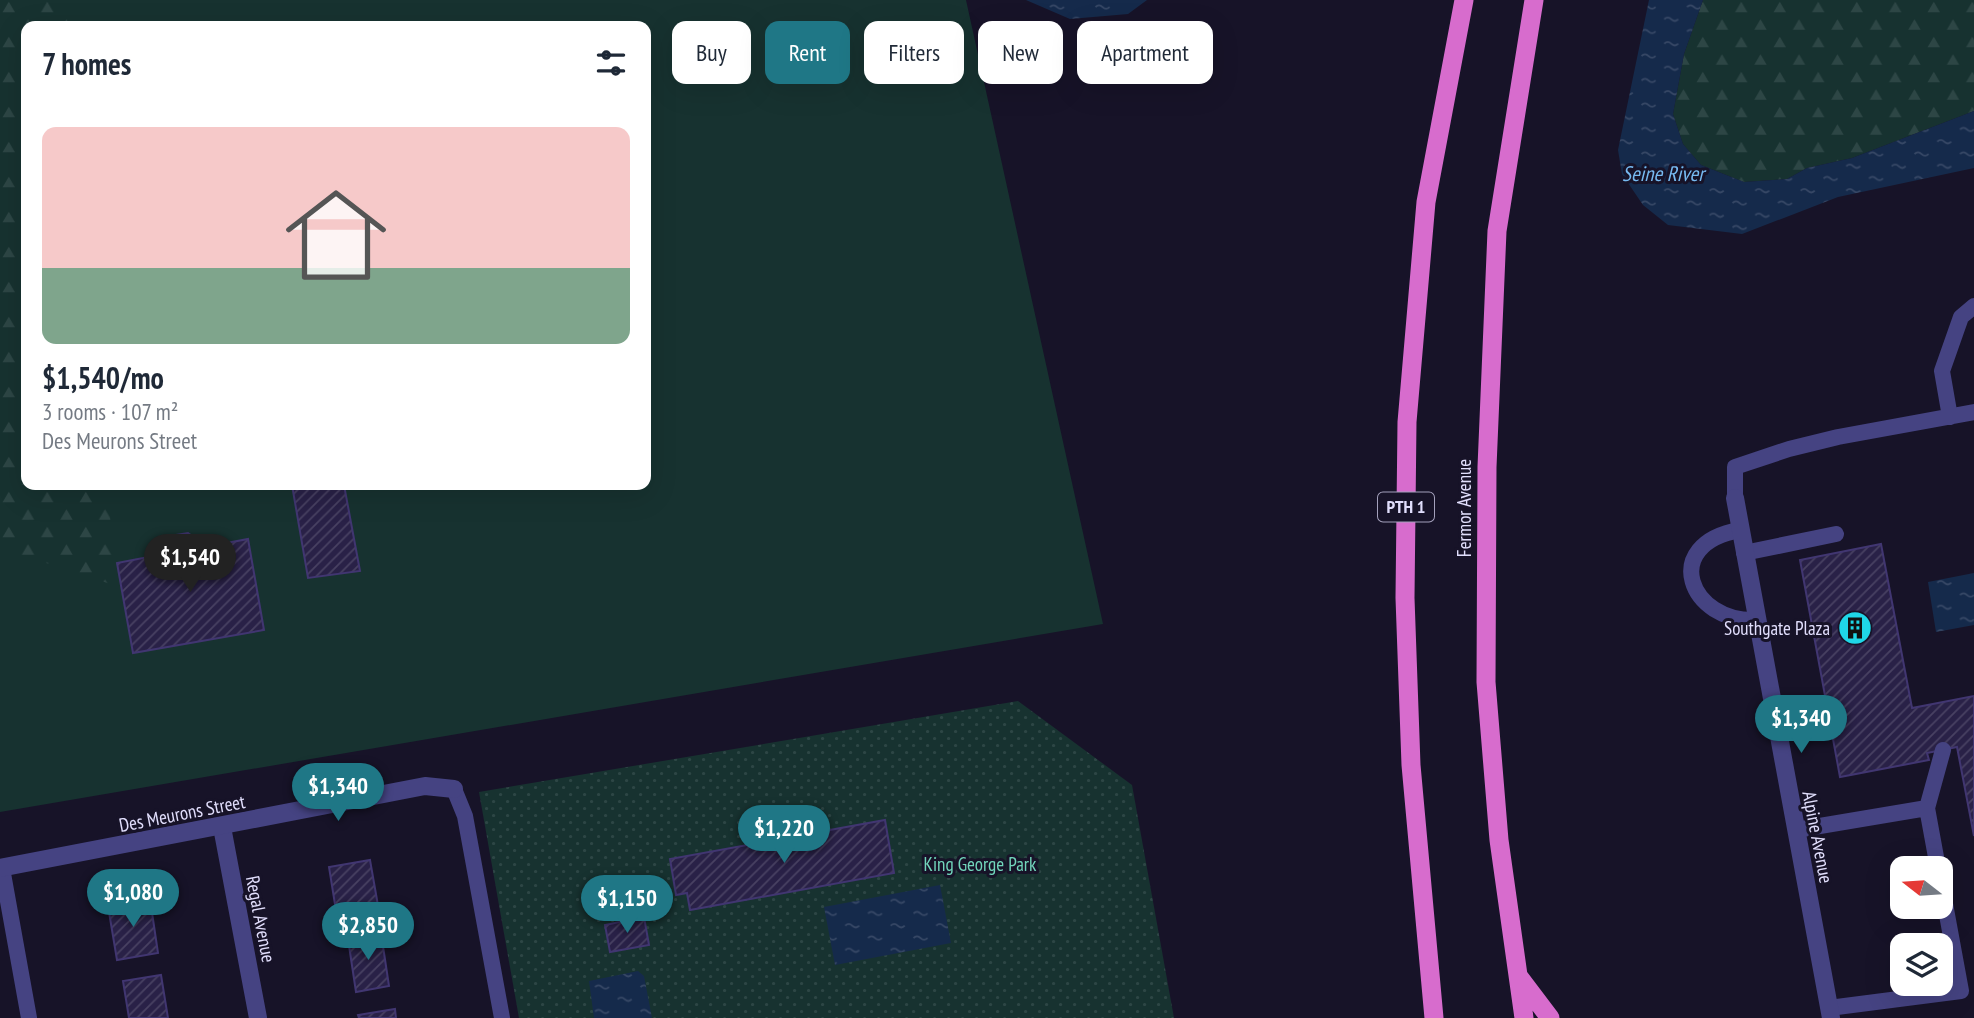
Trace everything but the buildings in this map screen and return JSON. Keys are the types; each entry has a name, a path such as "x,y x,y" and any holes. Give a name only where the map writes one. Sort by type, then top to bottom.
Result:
{"highway":[{"name":"PTH 1","path":"1434,1018 1411,765 1405,598 1407,422 1426,202 1464,0"},
{"name":"Fermor Avenue","path":"1524,1018 1499,840 1486,682 1487,467 1497,231 1534,0"},
{"path":"1516,973 1550,1018"}],"street":[{"name":"Alpine Avenue","path":"1735,498 1830,1013"},
{"name":"Des Meurons Street","path":"1,868 425,786 454,789"},
{"name":"Regal Avenue","path":"222,827 258,1018"}],"lane":[{"path":"1950,417 1942,372 1962,317 1974,306"},
{"path":"1735,498 1735,467 1789,449 1838,437 1974,412"},
{"path":"1740,530 1710,538 1697,551 1691,573 1699,595 1707,606 1744,620 1756,620"},
{"path":"1744,553 1836,534"},
{"path":"1936,856 1927,807 1943,750"},
{"path":"454,789 465,816 502,1018"},
{"path":"1796,830 1927,807"},
{"path":"1,868 29,1018"},
{"path":"1830,1013 1967,990 1950,919"}],"green space":[{"path":"0,0 966,0 978,55 978,84 984,84 1103,624 0,812"},
{"path":"0,0 69,0 69,21 21,21 21,490 108,490 115,586 44,562 0,557"},
{"path":"1703,0 1974,0 1974,111 1852,158 1807,168 1787,179 1744,182 1701,165 1683,144 1673,114 1684,54"},
{"name":"King George Park","path":"1018,701 1132,785 1174,1018 519,1018 479,792"}],"water":[{"path":"1026,0 1147,0 1128,14 1070,19"},
{"name":"Seine River","path":"1649,0 1703,0 1684,54 1673,114 1683,144 1701,165 1744,182 1787,179 1807,168 1852,158 1974,111 1974,168 1838,197 1742,234 1668,225 1643,205 1622,174 1618,150"},
{"path":"1974,573 1974,625 1936,632 1928,582"},
{"path":"940,885 951,943 835,965 824,907"},
{"path":"638,971 644,976 652,1018 594,1018 589,981"}],"place":[{"name":"Southgate Plaza","path":"1855,628"}]}
